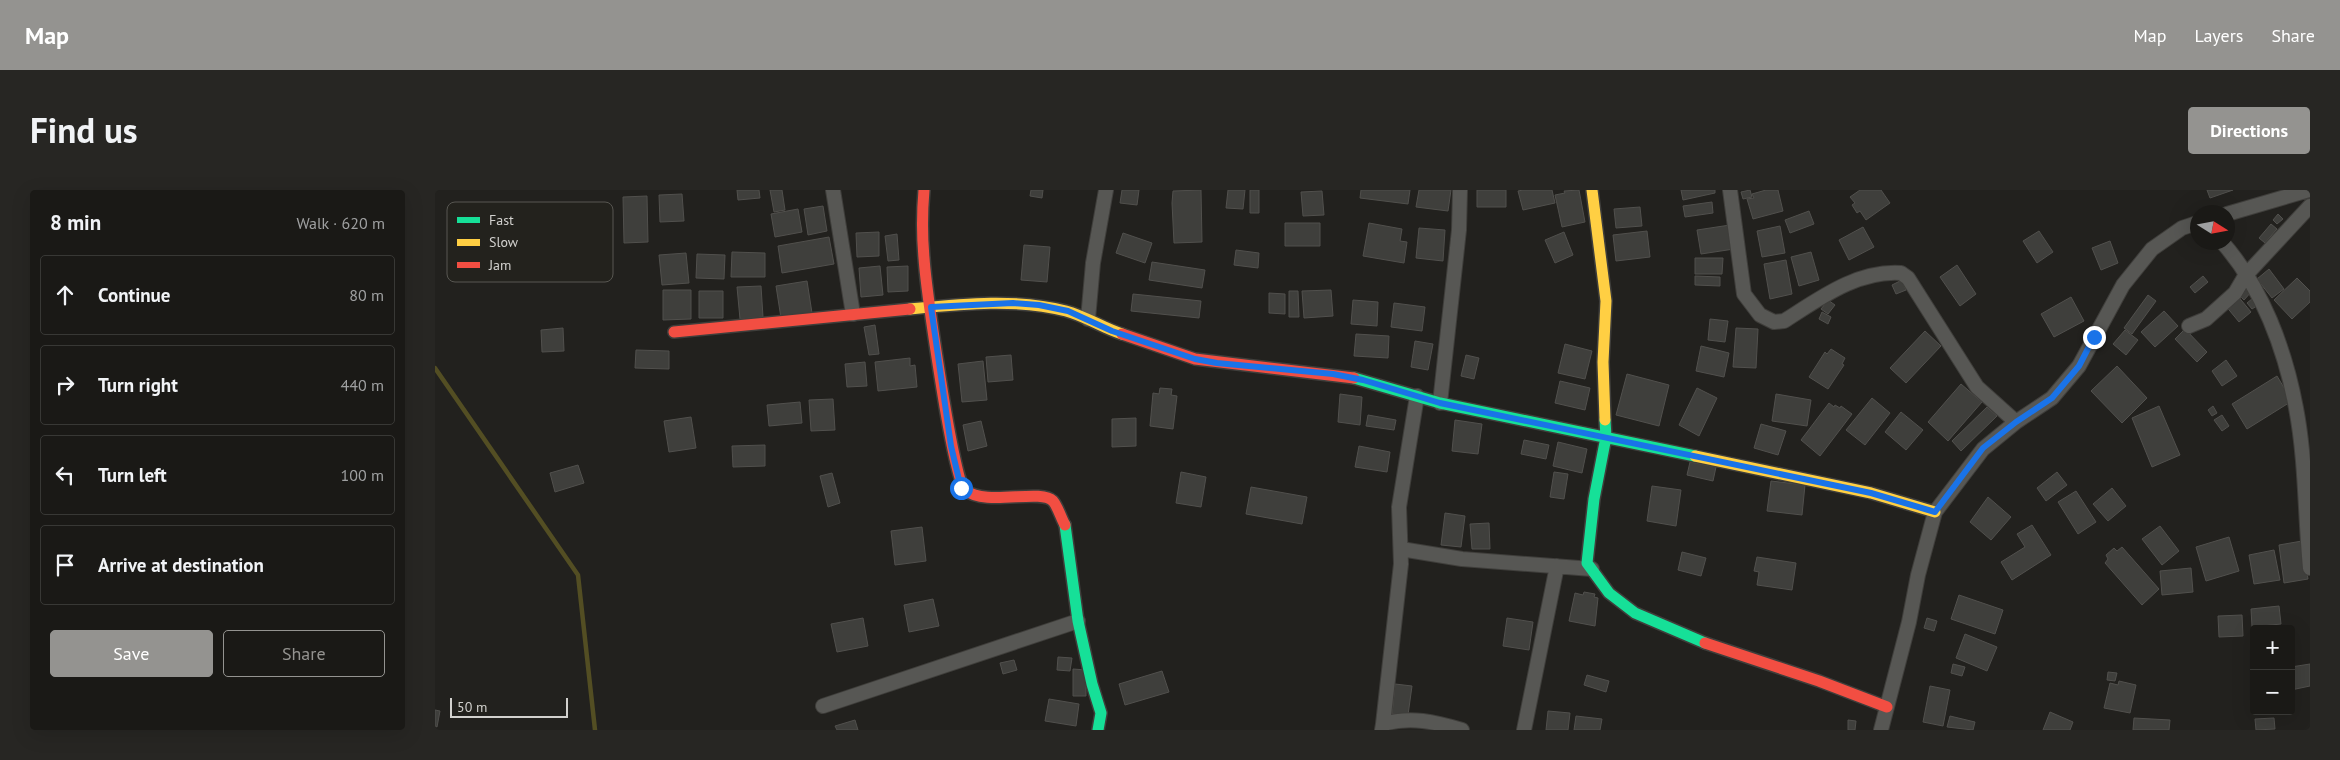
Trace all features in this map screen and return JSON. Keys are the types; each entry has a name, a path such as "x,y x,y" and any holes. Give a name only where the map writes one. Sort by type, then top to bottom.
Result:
{"street":[{"path":"833,190 853,314"},
{"path":"923,190 924,259 951,446 961,488 970,494 1006,499 1042,496 1053,502 1066,528 1078,621 1092,684 1101,712 1098,730"},
{"path":"1088,319 1093,263 1106,190"},
{"path":"1440,403 1459,230 1460,190"},
{"path":"1592,190 1606,301 1603,362 1606,437 1594,499 1587,563 1609,593 1635,612 1701,642 1819,681 1887,707"},
{"path":"1730,190 1743,291 1752,308 1760,315 1774,322 1784,321 1838,287 1869,276 1901,272 1908,278 1977,387 2016,422"},
{"path":"2235,211 2275,196 2309,191"},
{"path":"2189,326 2207,319 2235,293 2245,276 2310,206"},
{"path":"1881,730 1935,512 1983,448 2016,422 2052,398 2079,366 2123,285 2151,249 2190,226"},
{"path":"2227,250 2258,291 2281,352 2296,408 2310,568"},
{"path":"674,332 931,307 1013,303 1039,305 1068,311 1112,331 1195,359 1217,363 1333,374 1440,403 1578,434 1606,437 1871,493 1935,512"},
{"path":"1383,727 1400,574 1399,506 1417,396"},
{"path":"1401,549 1462,559 1592,570"},
{"path":"1524,730 1557,566"},
{"path":"823,706 1078,621"},
{"path":"1383,727 1396,720 1420,720 1462,730"}],"building":[{"path":"737,190 759,190 760,198 738,200"},
{"path":"770,190 782,190 785,210 774,212"},
{"path":"1031,190 1043,190 1042,198 1030,196"},
{"path":"1122,190 1139,190 1137,205 1120,203"},
{"path":"1201,190 1202,242 1174,243 1173,191"},
{"path":"1228,190 1245,190 1243,209 1226,208"},
{"path":"1250,190 1259,190 1259,213 1250,213"},
{"path":"1361,190 1410,190 1408,204 1360,198"},
{"path":"1419,190 1451,190 1448,211 1416,207"},
{"path":"1477,190 1506,190 1506,207 1477,207"},
{"path":"1552,190 1555,203 1523,210 1518,191"},
{"path":"1579,190 1585,222 1562,227 1555,195 1565,193 1564,191"},
{"path":"1681,190 1715,190 1715,193 1683,200"},
{"path":"1750,190 1752,197 1743,199 1741,192"},
{"path":"1766,190 1778,190 1783,211 1753,219 1747,199 1754,198 1752,194"},
{"path":"1860,190 1881,190 1890,203 1866,220 1860,211 1857,213 1852,205 1855,203 1850,197"},
{"path":"2207,190 2233,190 2210,198"},
{"path":"1322,191 1324,215 1303,216 1301,192"},
{"path":"682,194 684,221 660,222 659,195"},
{"path":"647,196 648,242 624,243 623,197"},
{"path":"1712,202 1713,213 1685,217 1683,206"},
{"path":"823,206 827,231 808,235 804,209"},
{"path":"1640,207 1642,226 1616,228 1614,209"},
{"path":"798,209 802,232 775,237 771,214"},
{"path":"1809,211 1814,224 1790,233 1785,220"},
{"path":"2278,214 2283,219 2277,224 2273,220"},
{"path":"1285,223 1320,223 1320,246 1285,246"},
{"path":"1369,223 1402,229 1400,241 1407,242 1404,263 1363,256"},
{"path":"2271,224 2277,229 2265,243 2259,238"},
{"path":"1730,225 1734,249 1701,254 1697,230"},
{"path":"1780,226 1785,253 1762,257 1757,231"},
{"path":"1863,227 1874,247 1849,260 1839,240"},
{"path":"1419,228 1445,230 1443,261 1416,258"},
{"path":"1647,231 1650,257 1616,261 1613,235"},
{"path":"2039,231 2053,252 2037,263 2023,241"},
{"path":"879,232 879,256 857,257 856,233"},
{"path":"1564,232 1573,255 1555,263 1545,240"},
{"path":"1123,233 1152,243 1145,263 1116,253"},
{"path":"897,234 899,260 888,261 885,236"},
{"path":"829,237 834,264 782,273 778,246"},
{"path":"2110,241 2118,263 2101,270 2092,248"},
{"path":"1024,245 1050,247 1047,282 1021,280"},
{"path":"1236,250 1259,253 1258,268 1234,265"},
{"path":"732,252 765,253 765,277 731,277"},
{"path":"1811,252 1819,280 1799,286 1791,257"},
{"path":"686,253 689,283 662,285 659,255"},
{"path":"697,254 725,255 724,279 696,278"},
{"path":"1695,258 1723,258 1722,274 1695,274"},
{"path":"1786,260 1792,294 1770,299 1764,264"},
{"path":"1152,262 1205,270 1202,288 1149,280"},
{"path":"1957,265 1976,294 1960,306 1940,277"},
{"path":"880,266 883,295 861,297 859,268"},
{"path":"908,266 908,291 888,292 887,267"},
{"path":"2269,269 2284,289 2272,298 2257,279"},
{"path":"1695,276 1720,277 1720,286 1695,285"},
{"path":"2203,276 2208,282 2195,293 2190,287"},
{"path":"2297,278 2310,291 2310,302 2292,319 2274,300"},
{"path":"1902,280 1906,290 1896,294 1892,285"},
{"path":"807,281 812,313 781,318 776,286"},
{"path":"2246,285 2252,291 2244,300 2238,294"},
{"path":"761,286 763,317 740,319 737,287"},
{"path":"663,290 691,290 691,319 663,320"},
{"path":"1331,290 1333,316 1304,318 1302,291"},
{"path":"699,291 723,291 723,318 699,318"},
{"path":"1289,291 1298,291 1299,317 1289,317"},
{"path":"1269,293 1285,294 1285,314 1269,313"},
{"path":"1133,294 1201,301 1199,318 1131,311"},
{"path":"2148,295 2156,301 2132,334 2124,328"},
{"path":"2237,295 2251,312 2239,322 2225,305"},
{"path":"2071,297 2084,321 2054,337 2041,314"},
{"path":"2253,298 2258,305 2252,309 2247,303"},
{"path":"1353,300 1378,302 1377,326 1351,324"},
{"path":"1828,300 1835,305 1828,314 1821,309"},
{"path":"1394,303 1425,307 1422,331 1391,327"},
{"path":"2164,311 2178,326 2155,347 2141,332"},
{"path":"1822,312 1831,317 1828,324 1819,319"},
{"path":"1710,319 1728,321 1725,342 1708,340"},
{"path":"875,325 879,354 869,355 864,327"},
{"path":"563,328 564,351 542,352 541,330"},
{"path":"1736,328 1758,329 1756,368 1733,367"},
{"path":"2185,329 2207,352 2197,362 2175,339"},
{"path":"2125,330 2138,340 2126,355 2113,344"},
{"path":"1925,331 1941,346 1906,383 1890,368"},
{"path":"1356,334 1389,336 1388,358 1354,356"},
{"path":"1415,341 1433,344 1428,370 1411,367"},
{"path":"1565,344 1592,351 1585,379 1558,373"},
{"path":"1701,346 1729,353 1724,377 1696,371"},
{"path":"1831,349 1845,358 1842,364 1844,365 1828,389 1809,377 1825,352 1827,354"},
{"path":"636,350 669,351 669,369 635,368"},
{"path":"1011,355 1013,380 988,382 986,357"},
{"path":"1466,355 1479,358 1474,379 1461,376"},
{"path":"910,358 910,366 915,365 917,387 878,391 875,362"},
{"path":"2226,360 2237,376 2222,386 2212,371"},
{"path":"983,361 987,400 962,402 958,364"},
{"path":"865,362 867,386 847,387 845,364"},
{"path":"2117,366 2147,398 2122,423 2091,391"},
{"path":"1627,374 1669,385 1659,426 1616,415"},
{"path":"2277,376 2292,401 2247,429 2232,404"},
{"path":"1560,381 1590,388 1585,410 1555,403"},
{"path":"1961,384 1982,402 1948,441 1928,422"},
{"path":"1160,388 1172,389 1171,395 1177,396 1173,429 1150,426 1153,393 1159,394"},
{"path":"1697,388 1717,398 1699,436 1679,425"},
{"path":"1340,394 1362,397 1360,425 1338,422"},
{"path":"1776,394 1811,400 1807,426 1772,421"},
{"path":"1872,398 1890,413 1865,445 1846,430"},
{"path":"833,399 835,430 811,431 809,400"},
{"path":"800,402 802,423 769,426 767,405"},
{"path":"1829,403 1834,407 1835,405 1840,408 1841,406 1852,414 1820,456 1801,440"},
{"path":"2159,406 2180,455 2152,467 2132,418"},
{"path":"2213,406 2217,413 2212,416 2208,410"},
{"path":"1987,407 1997,416 1961,451 1952,441"},
{"path":"1901,412 1923,430 1906,450 1885,432"},
{"path":"1368,415 1396,420 1394,430 1366,426"},
{"path":"2222,415 2229,426 2222,431 2214,420"},
{"path":"691,417 696,448 669,452 664,421"},
{"path":"1136,418 1136,446 1112,447 1112,419"},
{"path":"1455,420 1482,424 1478,454 1452,451"},
{"path":"981,421 987,446 968,451 963,425"},
{"path":"1761,424 1786,431 1778,455 1754,448"},
{"path":"1524,440 1549,445 1546,459 1521,454"},
{"path":"1558,442 1587,449 1582,473 1553,466"},
{"path":"765,445 765,466 733,467 732,446"},
{"path":"1359,446 1390,452 1387,472 1355,467"},
{"path":"1690,462 1716,467 1713,481 1687,475"},
{"path":"578,465 584,483 555,492 550,473"},
{"path":"1181,472 1206,477 1201,507 1176,503"},
{"path":"1554,472 1568,474 1564,499 1550,497"},
{"path":"2057,472 2067,485 2046,501 2037,488"},
{"path":"832,473 840,503 828,507 820,476"},
{"path":"1771,481 1805,485 1802,515 1767,511"},
{"path":"1652,486 1681,490 1676,526 1647,521"},
{"path":"1251,487 1307,497 1302,524 1246,514"},
{"path":"2112,488 2126,506 2108,521 2093,504"},
{"path":"2076,491 2096,522 2078,534 2058,502"},
{"path":"1988,497 2011,517 1991,540 1970,522"},
{"path":"1445,513 1465,516 1461,547 1441,545"},
{"path":"1489,523 1490,549 1472,549 1470,524"},
{"path":"2032,525 2051,555 2012,580 2001,562 2025,547 2017,534"},
{"path":"2160,526 2179,551 2162,565 2142,539"},
{"path":"922,527 926,561 895,565 891,531"},
{"path":"2229,537 2239,571 2206,581 2196,547"},
{"path":"2302,541 2308,579 2284,583 2279,545"},
{"path":"2122,547 2159,589 2142,605 2105,563 2108,559 2106,555 2114,548 2117,551"},
{"path":"2274,550 2280,580 2254,584 2249,555"},
{"path":"1682,552 1706,558 1701,576 1678,570"},
{"path":"1757,557 1796,563 1792,590 1757,585 1759,572 1754,571"},
{"path":"2191,568 2193,592 2162,595 2160,571"},
{"path":"1584,592 1595,594 1594,597 1598,598 1595,626 1569,621 1575,593 1583,595"},
{"path":"1959,595 2003,610 1995,634 1951,619"},
{"path":"933,599 939,626 909,632 904,605"},
{"path":"2279,606 2281,624 2252,625 2251,609"},
{"path":"2242,615 2243,636 2219,637 2218,616"},
{"path":"863,618 868,646 837,652 831,624"},
{"path":"1507,618 1533,622 1529,650 1503,646"},
{"path":"1927,618 1937,621 1934,631 1924,628"},
{"path":"1965,634 1997,647 1987,671 1956,658"},
{"path":"1058,657 1072,658 1070,671 1057,670"},
{"path":"1014,660 1017,670 1003,674 1000,663"},
{"path":"1953,664 1965,667 1962,676 1951,673"},
{"path":"2310,664 2310,686 2295,689 2295,666"},
{"path":"1073,669 1086,670 1086,696 1073,696"},
{"path":"1162,671 1169,692 1125,705 1119,684"},
{"path":"2108,672 2117,673 2115,681 2107,680"},
{"path":"1587,675 1609,681 1606,692 1584,685"},
{"path":"2119,681 2136,685 2130,713 2104,708 2110,683 2118,685"},
{"path":"1395,684 1412,686 1408,715 1392,714"},
{"path":"1930,686 1950,690 1943,726 1923,722"},
{"path":"1049,699 1079,704 1076,726 1045,721"},
{"path":"435,710 440,711 437,727 435,726"},
{"path":"1548,711 1570,713 1568,730 1546,730"},
{"path":"2050,712 2073,722 2070,730 2043,730"},
{"path":"1576,716 1602,719 1600,730 1574,730"},
{"path":"1950,716 1975,722 1973,730 1947,727"},
{"path":"2134,718 2170,720 2169,730 2133,730"},
{"path":"2274,718 2275,729 2256,730 2255,719"},
{"path":"855,720 858,730 837,730 835,726"},
{"path":"1848,720 1856,721 1855,730 1848,730"}],"waterway":[{"path":"435,368 578,575 595,730"}],"traffic: fast":[{"path":"1354,378 1440,403 1695,456"},
{"path":"1605,420 1606,437 1594,499 1587,563 1609,593 1635,613 1705,643"},
{"path":"1065,525 1078,621 1092,684 1101,713 1098,730"}],"traffic: slow":[{"path":"1592,190 1606,301 1603,362 1605,420"},
{"path":"910,309 988,303 1028,304 1073,313 1122,334"},
{"path":"1695,456 1871,493 1935,512"}],"traffic: jam":[{"path":"924,190 923,250 926,276 947,420 960,479 965,490 974,495 999,498 1046,497 1055,503 1065,525"},
{"path":"674,332 910,309"},
{"path":"1122,334 1195,359 1354,378"},
{"path":"1705,643 1819,681 1887,707"}],"route":[{"path":"961,488 951,446 931,307 1013,303 1039,305 1068,311 1112,331 1195,359 1285,371 1333,374 1363,380 1440,403 1578,434 1606,437 1871,493 1935,512 1983,448 2016,422 2052,398 2079,366 2094,337"}]}
